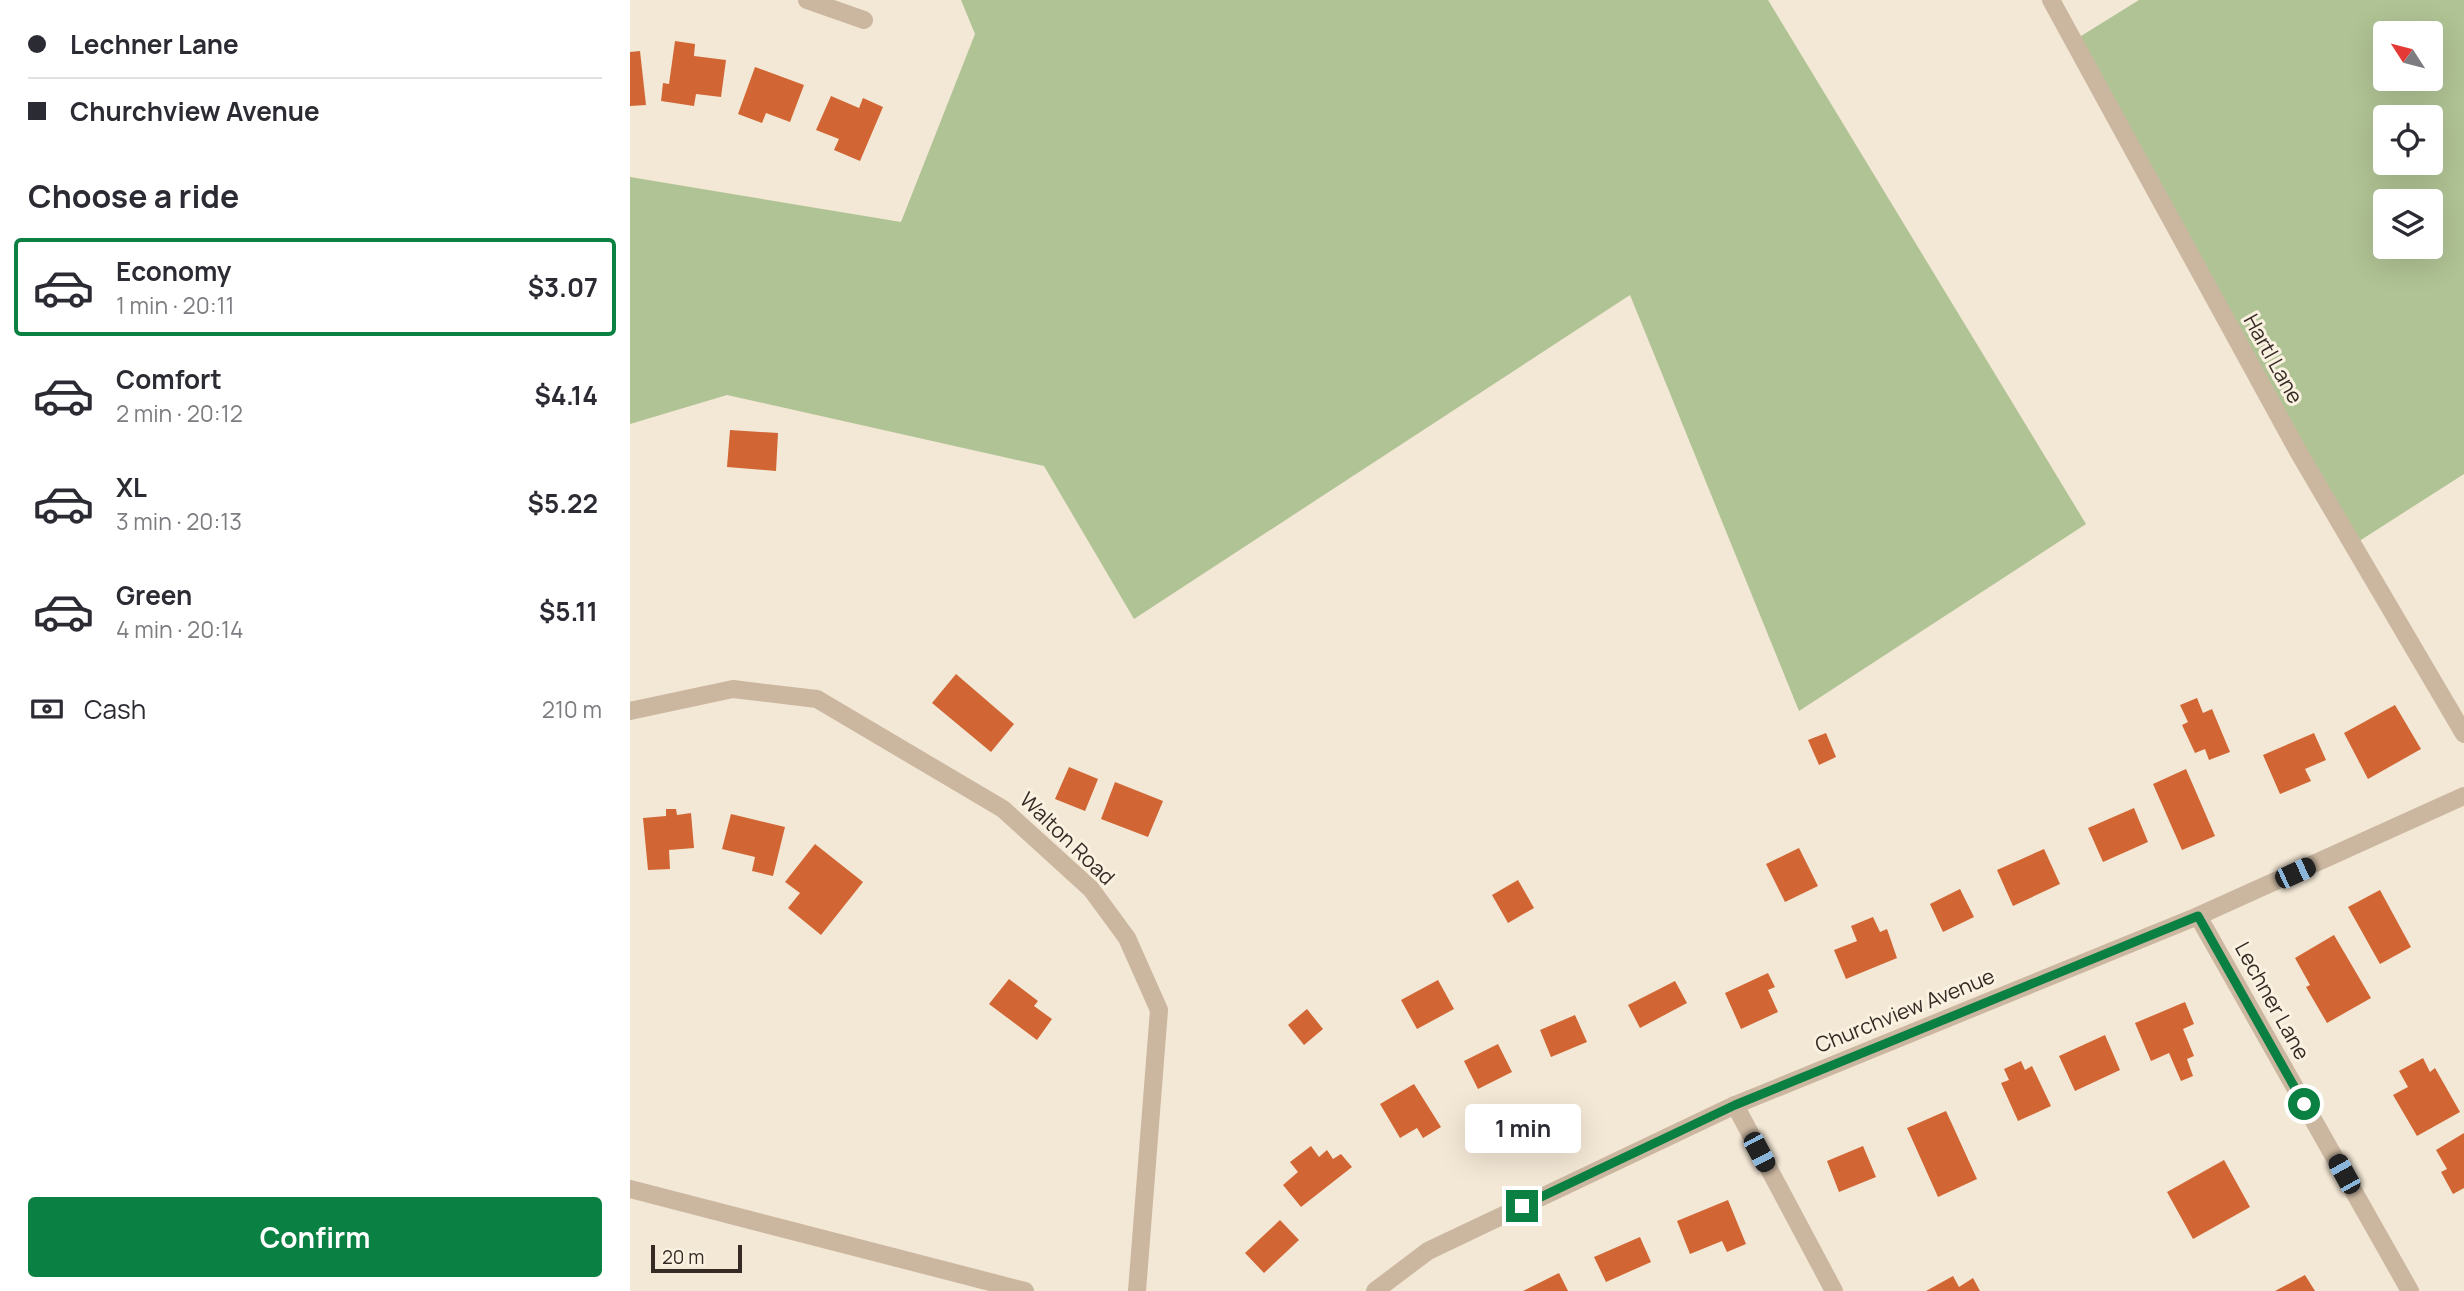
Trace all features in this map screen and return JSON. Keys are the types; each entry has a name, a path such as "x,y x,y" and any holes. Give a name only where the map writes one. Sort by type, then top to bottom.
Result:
{"street":[{"path":"807,0 864,20"},
{"name":"Hartl Lane","path":"2051,0 2299,453 2464,734"},
{"name":"Walton Road","path":"630,711 733,689 817,699 1003,809 1091,889 1127,938 1159,1010 1137,1291"},
{"name":"Churchview Avenue","path":"1375,1291 1428,1251 1735,1105 2198,916 2464,796"},
{"name":"Lechner Lane","path":"2198,916 2410,1291"},
{"path":"1735,1105 1834,1291"},
{"path":"630,1189 1025,1291"}],"green space":[{"path":"961,0 1768,0 2086,524 1799,711 1630,295 1134,619 1044,466 727,395 630,424 630,177 901,222 975,34"},
{"path":"2139,0 2464,0 2464,474 2353,545 2073,41"}],"building":[{"path":"675,41 695,44 694,56 726,60 721,97 696,94 694,106 661,101 663,83 669,84"},
{"path":"640,51 646,105 630,106 630,52"},
{"path":"755,67 804,85 790,122 766,113 762,123 738,114"},
{"path":"831,96 859,108 863,98 883,107 860,161 834,150 839,139 816,130"},
{"path":"730,430 778,433 776,471 727,467"},
{"path":"956,674 1014,724 991,752 932,703"},
{"path":"2197,698 2203,713 2212,709 2230,752 2209,760 2205,749 2195,753 2182,725 2188,722 2180,705"},
{"path":"2395,705 2421,749 2368,779 2344,733"},
{"path":"1826,733 1836,757 1819,765 1808,740"},
{"path":"2314,733 2326,760 2305,769 2311,781 2280,794 2263,755"},
{"path":"1069,767 1098,779 1085,811 1055,799"},
{"path":"2186,769 2215,836 2182,850 2153,784"},
{"path":"1115,782 1163,801 1148,837 1101,819"},
{"path":"2134,808 2148,842 2103,862 2088,828"},
{"path":"666,809 676,809 677,815 691,813 694,848 669,850 670,869 648,870 643,818 666,816"},
{"path":"731,814 785,827 773,876 752,871 755,857 722,849"},
{"path":"815,844 863,882 821,935 788,908 800,893 785,882"},
{"path":"1799,848 1818,886 1785,902 1766,864"},
{"path":"2044,849 2060,884 2013,906 1997,870"},
{"path":"1518,880 1534,908 1508,923 1492,895"},
{"path":"1960,889 1974,917 1943,932 1930,904"},
{"path":"2380,890 2411,947 2380,964 2348,907"},
{"path":"1873,917 1880,932 1887,929 1897,958 1846,979 1834,950 1857,941 1851,926"},
{"path":"2334,935 2371,998 2327,1023 2306,987 2310,985 2295,958"},
{"path":"1768,973 1775,987 1768,990 1778,1012 1741,1029 1725,993"},
{"path":"1009,979 1038,1001 1034,1006 1052,1019 1037,1040 989,1004"},
{"path":"1438,980 1454,1009 1417,1029 1401,1000"},
{"path":"1675,981 1687,1003 1640,1028 1628,1005"},
{"path":"2185,1002 2194,1024 2183,1029 2194,1056 2187,1059 2193,1076 2181,1081 2169,1053 2151,1061 2135,1023"},
{"path":"1307,1009 1323,1029 1304,1045 1288,1025"},
{"path":"1575,1015 1587,1042 1551,1057 1540,1030"},
{"path":"2105,1035 2120,1070 2075,1091 2059,1056"},
{"path":"1498,1044 1512,1072 1478,1089 1464,1061"},
{"path":"2423,1058 2430,1072 2435,1068 2460,1112 2417,1136 2393,1095 2408,1087 2399,1071"},
{"path":"2021,1061 2025,1070 2032,1066 2051,1106 2018,1121 2001,1083 2009,1080 2004,1069"},
{"path":"1414,1084 1441,1127 1423,1138 1417,1128 1400,1138 1380,1104"},
{"path":"1946,1111 1977,1179 1938,1197 1907,1128"},
{"path":"2464,1133 2464,1188 2453,1194 2441,1172 2447,1169 2436,1150"},
{"path":"1311,1146 1319,1157 1327,1150 1333,1159 1341,1154 1352,1167 1301,1207 1283,1185 1298,1172 1290,1162"},
{"path":"1863,1146 1876,1177 1839,1192 1827,1161"},
{"path":"2224,1160 2250,1207 2193,1239 2167,1192"},
{"path":"1728,1200 1746,1244 1727,1252 1722,1241 1690,1254 1677,1221"},
{"path":"1280,1220 1299,1240 1264,1273 1245,1253"},
{"path":"1640,1237 1651,1262 1606,1282 1594,1257"},
{"path":"1559,1273 1568,1291 1523,1291"},
{"path":"2305,1275 2315,1291 2275,1291"},
{"path":"1953,1276 1959,1287 1973,1278 1980,1291 1926,1291"}],"route":[{"path":"1522,1206 1735,1105 2198,916 2304,1104"}]}
